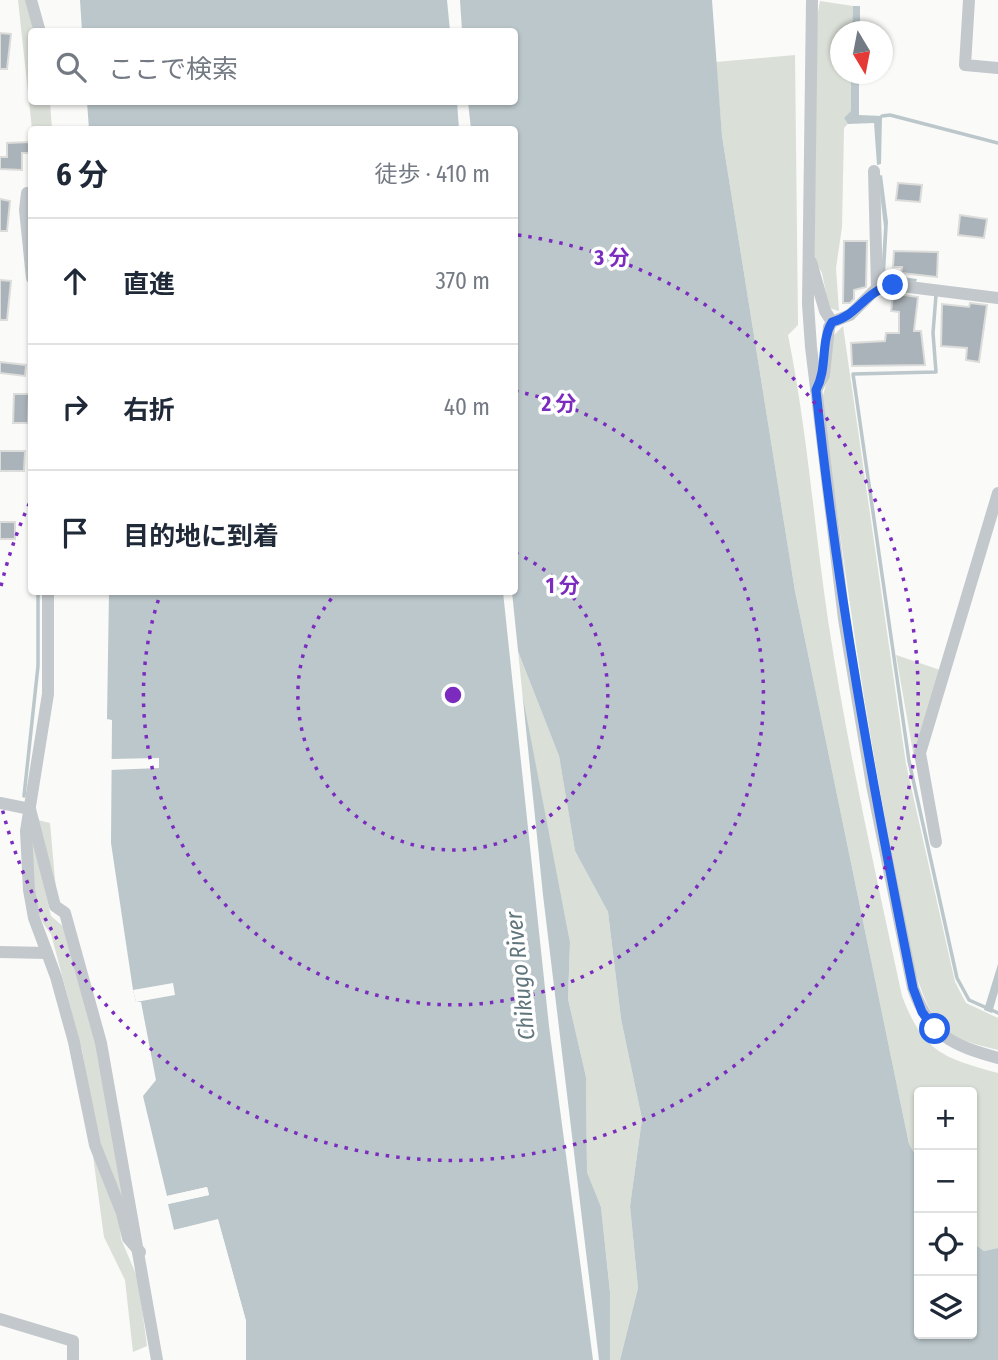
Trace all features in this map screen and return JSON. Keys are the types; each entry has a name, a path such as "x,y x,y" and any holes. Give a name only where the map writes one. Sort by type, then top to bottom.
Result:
{"street":[{"path":"31,0 39,28"},
{"path":"812,0 808,304 844,619 872,785 913,988 922,1012 950,1042 998,1058"},
{"path":"969,0 965,65 998,68"},
{"path":"874,171 877,288"},
{"path":"28,194 25,210 28,239"},
{"path":"810,259 817,274 825,311 832,322"},
{"path":"816,390 824,375 826,339 832,322 850,315 877,288 893,285 998,298"},
{"path":"936,842 920,753 998,493"},
{"path":"48,595 48,694 26,831 29,890 34,918 57,977 74,1042 95,1145 122,1213 128,1238 140,1252"},
{"path":"0,803 30,809"},
{"path":"30,809 55,906 65,913 101,1043 157,1360"},
{"path":"0,952 47,953"},
{"path":"0,1319 73,1341 73,1360"}],"shaded area":[{"path":"18,0 25,0 34,28 28,28 28,92"},
{"path":"820,1 853,6 852,21 830,21 830,84 851,84 851,112 844,118 848,124 844,128 842,227 836,268 839,311 829,308 822,273 813,258 815,28"},
{"path":"795,55 798,325 788,335 805,441 828,620 853,761 902,996 918,1029 937,1050 962,1062 998,1073 998,1248 984,1251 977,1246 977,1087 914,1087 914,1152 909,1144 795,591 722,136 716,62"},
{"path":"29,105 50,105 52,126 32,126"},
{"path":"843,326 906,764 955,982 966,1003 998,1018 998,1050 964,1040 942,1028 921,988 910,950 864,697 822,399 830,370 831,338"},
{"path":"508,626 559,756 575,851 608,912 621,1019 642,1119 630,1206 638,1288 620,1360 610,1360 610,1291 601,1207 587,1172 586,1077 568,999 570,942"},
{"path":"896,655 940,670 914,758"},
{"path":"38,820 50,823 56,891"},
{"path":"31,832 51,916 65,928 98,1042 126,1210 97,1135 82,1050 51,934 38,912 33,886"},
{"path":"93,1156 118,1212 121,1239 138,1279 147,1346 133,1352 125,1280 104,1237"}],"water":[{"name":"Chikugo River","path":"80,0 712,0 722,136 795,591 909,1144 914,1152 914,1339 977,1339 977,1246 984,1251 998,1248 998,1360 620,1360 638,1288 630,1206 642,1119 621,1019 608,912 575,851 559,756 510,631 570,942 568,999 586,1077 587,1172 601,1207 610,1292 610,1360 246,1360 246,1321 218,1220 174,1230 168,1204 209,1195 207,1187 167,1196 143,1096 156,1080 141,1002 136,1002 133,990 111,843 112,720 107,719 109,595 518,595 518,126 89,126 87,105 518,105 518,28 82,28"},
{"path":"853,6 860,6 860,21 852,21"},
{"path":"851,84 859,84 859,115 882,116 881,164 877,165 874,123 848,124 844,118 851,111"},
{"path":"882,175 888,222 885,275 917,279 916,282 881,278 884,227 878,176"},
{"path":"998,964 998,992 992,1013 984,1010"}],"pier":[{"path":"447,0 460,0 462,28 450,28"},
{"path":"457,105 468,105 471,126 459,126"},
{"path":"503,595 512,595 543,895 599,1360 593,1360 549,1026"},
{"path":"159,758 159,768 110,770 110,759"},
{"path":"173,983 175,995 136,1002 133,990"},
{"path":"207,1187 209,1195 168,1204 168,1201 205,1192 167,1200 167,1196"},
{"path":"218,1219 246,1321 246,1360 243,1360 243,1321 216,1224 176,1234 174,1230"}],"building":[{"path":"0,33 11,34 7,69 0,69"},
{"path":"28,142 28,153 22,153 22,170 0,169 0,157 7,157 7,143"},
{"path":"898,183 922,185 920,202 896,200"},
{"path":"0,199 10,201 7,231 0,231"},
{"path":"960,215 987,219 984,238 958,235"},
{"path":"844,241 867,241 866,287 854,290 854,299 850,303 843,303"},
{"path":"894,251 938,252 937,277 901,273 902,267 893,267"},
{"path":"0,280 11,281 7,320 0,320"},
{"path":"897,294 918,297 914,331 921,331 925,365 852,366 851,343 885,341 886,333 899,333 899,312 891,311 893,296"},
{"path":"970,303 987,305 979,362 966,360 967,348 941,346 942,304 969,307"},
{"path":"0,362 26,365 25,376 0,373"},
{"path":"14,394 28,394 28,423 13,423"},
{"path":"0,451 25,451 24,471 0,471"},
{"path":"0,522 15,522 15,539 0,539"}],"waterway":[{"path":"882,116 890,115 998,143"},
{"path":"936,295 933,333 936,372 853,374 909,761 957,978 969,1000 998,1013"},
{"path":"24,796 38,666 38,595"}],"route":[{"path":"893,285 877,288 850,315 832,322 826,339 824,375 816,390 844,619 872,785 913,988 922,1012 935,1029"}]}
